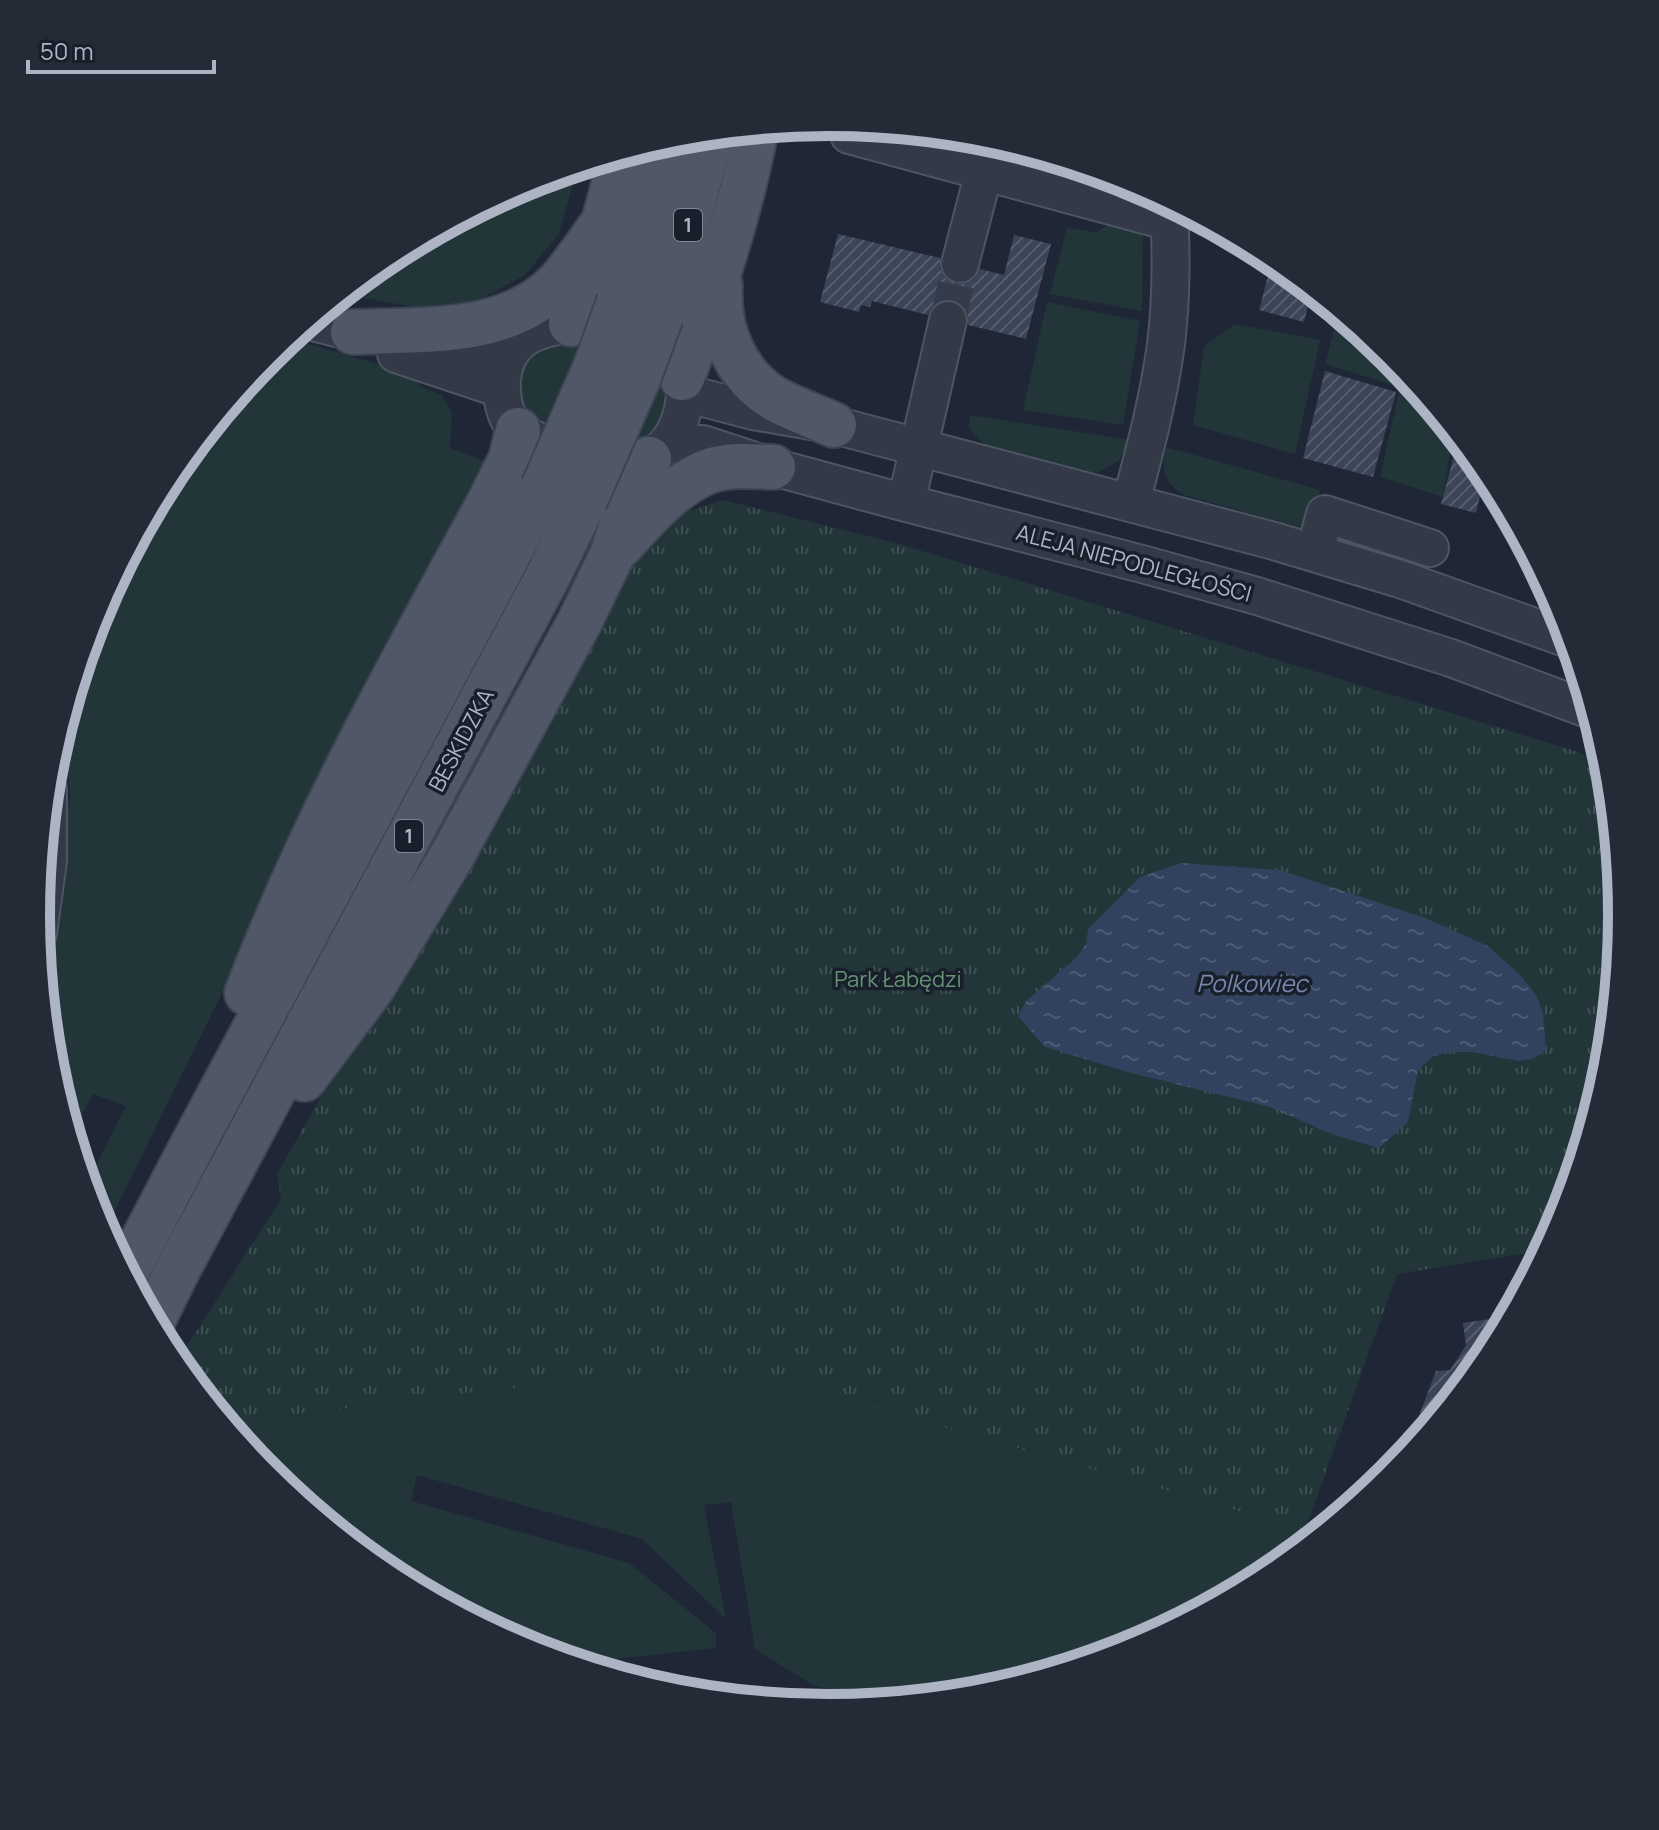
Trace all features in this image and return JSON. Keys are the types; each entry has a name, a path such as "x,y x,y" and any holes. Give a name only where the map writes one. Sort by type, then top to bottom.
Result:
{"main road":[{"path":"684,385 724,259 754,139"},
{"name":"BESKIDZKA","path":"158,1311 547,578 585,500 638,379 661,316 708,145"},
{"name":"BESKIDZKA","path":"131,1263 543,488 591,378 619,302 660,154"},
{"path":"571,324 619,165"},
{"path":"353,332 465,327 520,310 543,297 560,281 604,222"},
{"path":"724,259 720,289 725,333 746,374 774,398 834,425"},
{"path":"190,1150 263,951 309,844 342,775 494,493 511,459 518,430"},
{"path":"230,1172 372,988 453,854 579,623 612,555 633,489 658,451"},
{"path":"612,555 650,511 682,486 708,471 739,466 773,467"}],"street":[{"path":"854,136 984,172 1161,210"},
{"path":"960,264 984,172"},
{"path":"1131,502 1152,418 1166,342 1171,263 1170,214"},
{"path":"906,503 948,320"},
{"path":"322,324 353,332 510,352"},
{"path":"571,324 648,345 673,362 684,385 680,420 675,433 658,451 612,467 597,465 518,430 510,421 501,389 510,352 532,333 549,326 571,324"},
{"path":"353,332 384,350 501,389"},
{"path":"684,385 753,411 834,425 918,446 1315,552 1557,635"},
{"name":"ALEJA NIEPODLEGŁOŚCI","path":"658,451 703,444 773,467 1214,584 1398,640 1580,706"},
{"path":"1315,552 1325,514 1430,548"},
{"path":"1214,584 1230,575 1239,559 1235,530"}],"green space":[{"path":"574,179 559,234 525,275 471,304 420,308 356,296 440,240 531,195"},
{"path":"1111,222 1143,233 1142,311 1050,294 1067,227 1096,233"},
{"path":"1047,302 1140,321 1123,425 1023,410"},
{"path":"1336,323 1416,401 1451,446 1443,497 1380,477 1400,387 1325,364"},
{"path":"1235,324 1320,340 1295,454 1193,425 1204,346"},
{"path":"575,341 638,364 660,384 665,398 662,416 649,436 627,448 545,427 526,411 520,381 532,353 552,342"},
{"path":"302,342 419,376 419,386 442,395 452,413 450,448 490,463 111,1218 93,1171 126,1106 93,1094 78,1121 65,1067 52,966 51,932 70,796 67,755 91,664 109,617 154,525 211,440 243,401"},
{"path":"970,415 1131,440 1118,461 1092,476 989,450 969,428"},
{"path":"1166,447 1320,490 1310,527 1308,529 1184,495 1172,486 1165,475"},
{"name":"Park Łabędzi","path":"723,500 896,543 1593,757 1607,864 1607,966 1594,1067 1568,1166 1532,1252 1397,1274 1305,1530 762,1375 700,1372 490,1390 237,1422 183,1351 281,1199 277,1174 329,1083 410,970 599,634 643,548 674,516"},
{"path":"700,1372 762,1375 1305,1530 1263,1563 1219,1590 1128,1635 1080,1653 982,1680 880,1693 841,1694 811,1684 755,1649 731,1502 704,1505 726,1619 642,1539 417,1475 411,1501 629,1563 716,1633 716,1648 603,1660 531,1635 485,1614 437,1588 436,1581 427,1582 396,1563 316,1501 237,1422 490,1390"}],"water":[{"name":"Polkowiec","path":"1181,863 1280,870 1425,918 1488,946 1521,976 1536,995 1543,1013 1546,1050 1533,1059 1519,1061 1471,1052 1448,1052 1432,1057 1418,1070 1408,1122 1379,1148 1334,1135 1270,1107 1131,1073 1045,1047 1018,1016 1026,1001 1077,957 1086,944 1088,929 1140,877"}],"building":[{"path":"838,234 940,258 940,269 945,278 955,284 965,284 974,279 980,269 1004,275 1014,235 1051,244 1026,339 968,325 968,315 963,305 952,299 933,305 928,315 872,301 870,307 861,305 859,312 820,302"},
{"path":"1269,272 1309,301 1304,322 1259,310"},
{"path":"1325,371 1396,392 1373,477 1303,458"},
{"path":"1455,450 1482,488 1476,513 1441,504"},
{"path":"1497,1318 1448,1390 1412,1433 1436,1371 1450,1370 1466,1345 1463,1323"}],"tunnel":[{"path":"948,320 960,264"}]}
